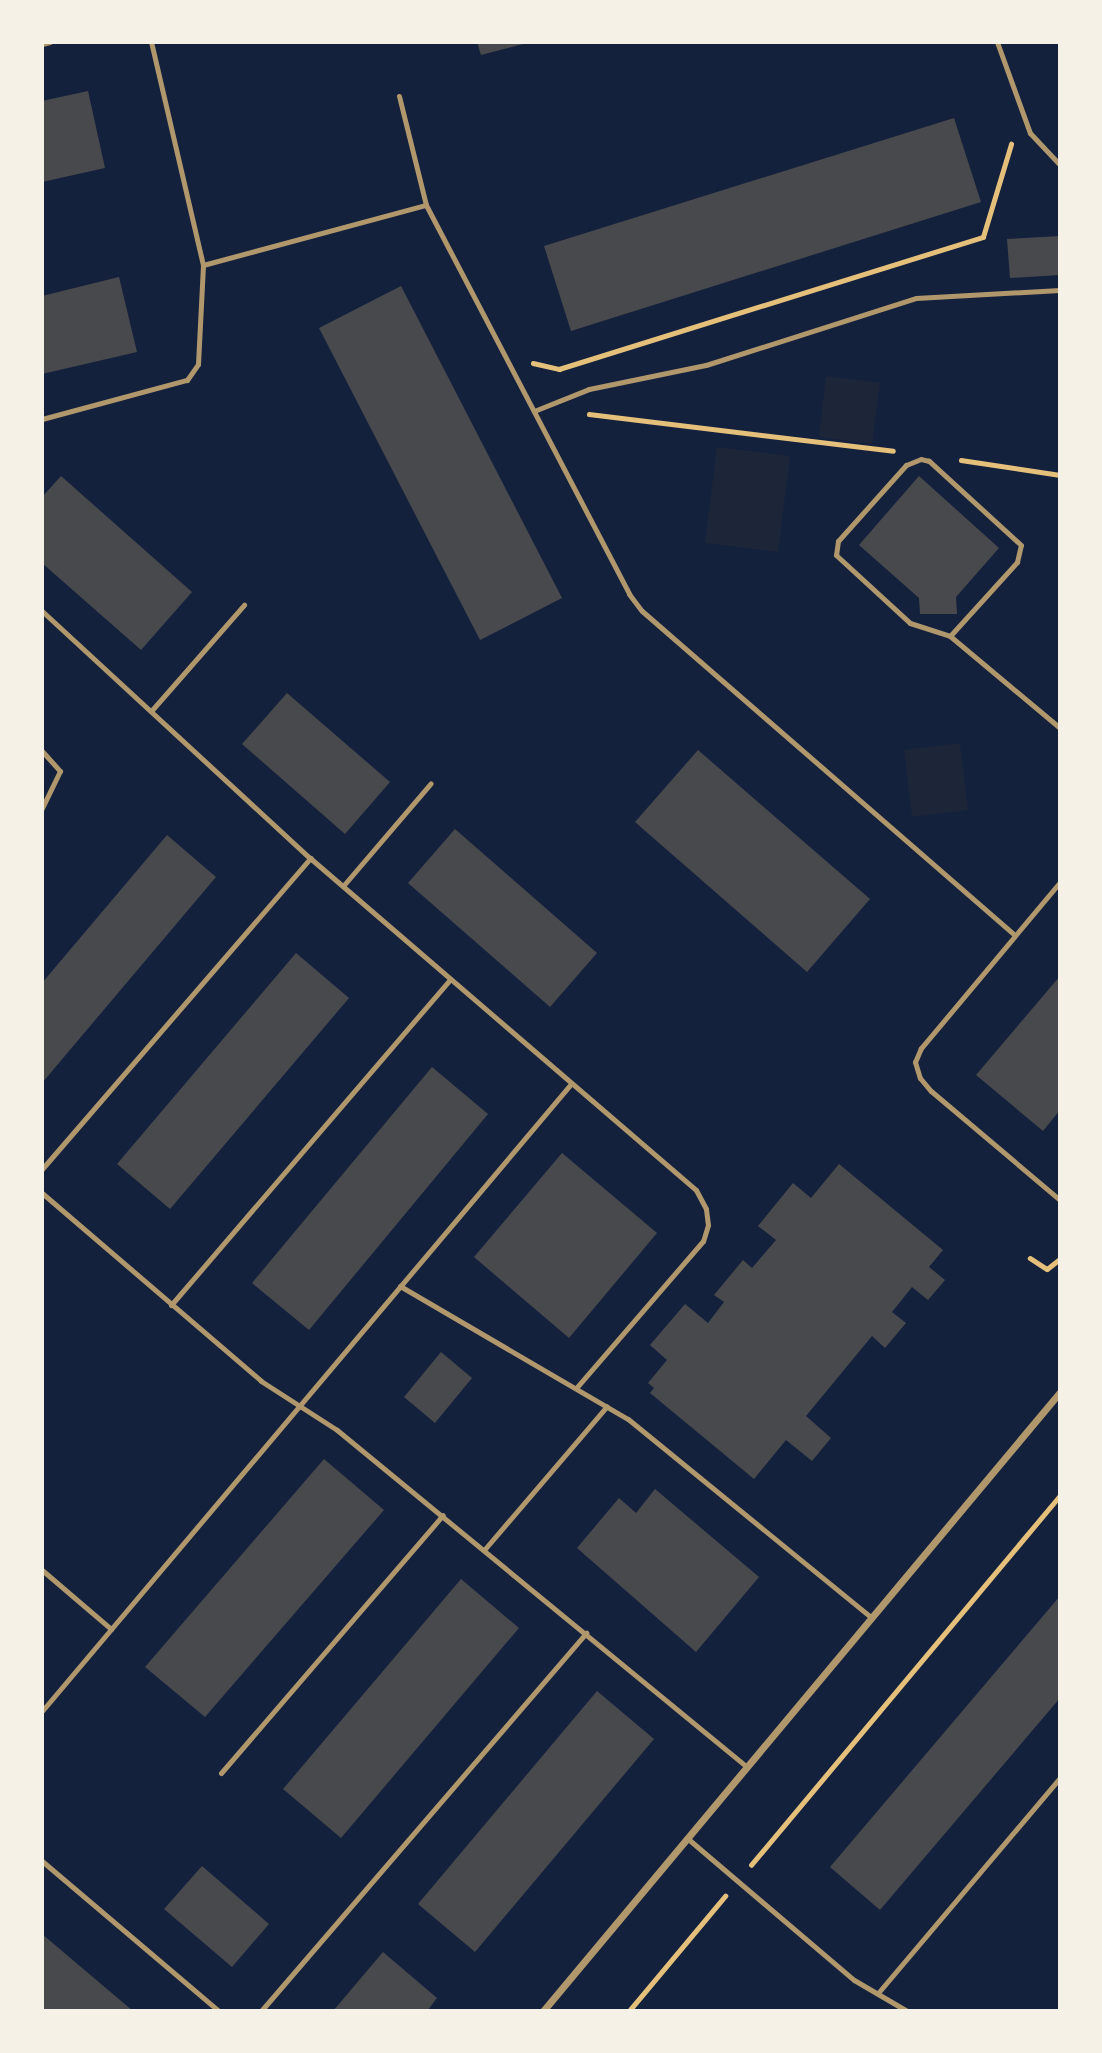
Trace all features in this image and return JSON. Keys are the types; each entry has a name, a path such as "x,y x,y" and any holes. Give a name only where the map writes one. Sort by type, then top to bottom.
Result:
{"street":[{"path":"543,2011 1060,1392"}],"lane":[{"path":"42,44 50,42"},
{"path":"42,419 187,380 198,364 202,340 203,265 150,42"},
{"path":"997,42 1030,132 1060,165"},
{"path":"399,96 426,205 629,594 642,611 1015,935"},
{"path":"203,265 426,205"},
{"path":"534,411 569,397 706,365 916,298 1060,290"},
{"path":"950,636 1017,562 1021,545 929,461 921,459 906,465 838,541 836,555 910,623 950,636 1060,728"},
{"path":"152,710 244,605"},
{"path":"42,611 310,858 696,1190 706,1209 708,1225 703,1241 576,1388"},
{"path":"42,751 60,771 42,808"},
{"path":"343,886 431,783"},
{"path":"42,1169 310,858"},
{"path":"1060,882 921,1048 915,1062 920,1078 931,1091 1060,1200"},
{"path":"171,1305 450,979"},
{"path":"42,1712 571,1084"},
{"path":"42,1193 261,1381 300,1405 443,1515 747,1767"},
{"path":"401,1286 607,1406 872,1618"},
{"path":"484,1550 607,1406"},
{"path":"221,1773 443,1515"},
{"path":"42,1570 111,1629"},
{"path":"261,2011 586,1633"},
{"path":"878,1993 1060,1778"},
{"path":"687,1838 854,1980 907,2011"},
{"path":"42,1861 219,2011"}],"path":[{"path":"530,362 559,369 983,237 1012,143"},
{"path":"559,369 574,412 903,452"},
{"path":"957,459 1060,475"},
{"path":"1030,1258 1047,1269 1060,1259"},
{"path":"629,2011 1060,1495"}],"shaded area":[{"path":"826,376 880,383 872,444 819,437"},
{"path":"717,447 790,456 778,552 705,543"},
{"path":"960,743 968,810 912,817 904,750"}],"building":[{"path":"477,42 527,42 527,43 481,55"},
{"path":"88,91 105,168 42,182 42,101"},
{"path":"954,118 981,202 571,331 544,246"},
{"path":"1060,236 1060,275 1010,278 1007,239"},
{"path":"119,277 137,352 42,374 42,296"},
{"path":"401,286 562,598 480,640 319,328"},
{"path":"61,476 192,592 141,650 42,563 42,497"},
{"path":"919,476 999,548 956,597 957,614 920,614 919,598 859,545"},
{"path":"287,693 390,782 345,834 242,744"},
{"path":"698,750 870,899 807,972 635,822"},
{"path":"455,829 597,953 550,1007 408,883"},
{"path":"167,835 216,877 42,1083 42,983"},
{"path":"296,953 349,998 170,1209 117,1164"},
{"path":"1060,976 1060,1110 1043,1131 976,1075"},
{"path":"432,1067 488,1114 309,1330 252,1283"},
{"path":"562,1153 657,1233 569,1338 474,1257"},
{"path":"839,1164 943,1250 929,1267 945,1280 928,1300 912,1287 892,1312 906,1323 885,1348 872,1336 806,1416 831,1438 812,1461 786,1440 754,1479 650,1393 654,1388 648,1383 667,1360 650,1345 685,1304 708,1323 724,1302 714,1295 743,1260 752,1268 776,1240 758,1226 793,1183 811,1198"},
{"path":"441,1352 472,1378 435,1423 404,1397"},
{"path":"324,1459 384,1510 205,1717 145,1667"},
{"path":"655,1489 759,1577 696,1652 577,1548 619,1498 636,1513"},
{"path":"461,1579 519,1628 341,1838 283,1789"},
{"path":"1060,1596 1060,1698 880,1910 830,1867"},
{"path":"597,1691 654,1739 475,1952 418,1904"},
{"path":"202,1866 269,1924 232,1967 164,1909"},
{"path":"42,1934 133,2011 42,2011"},
{"path":"383,1952 437,1998 427,2011 333,2011"}]}
